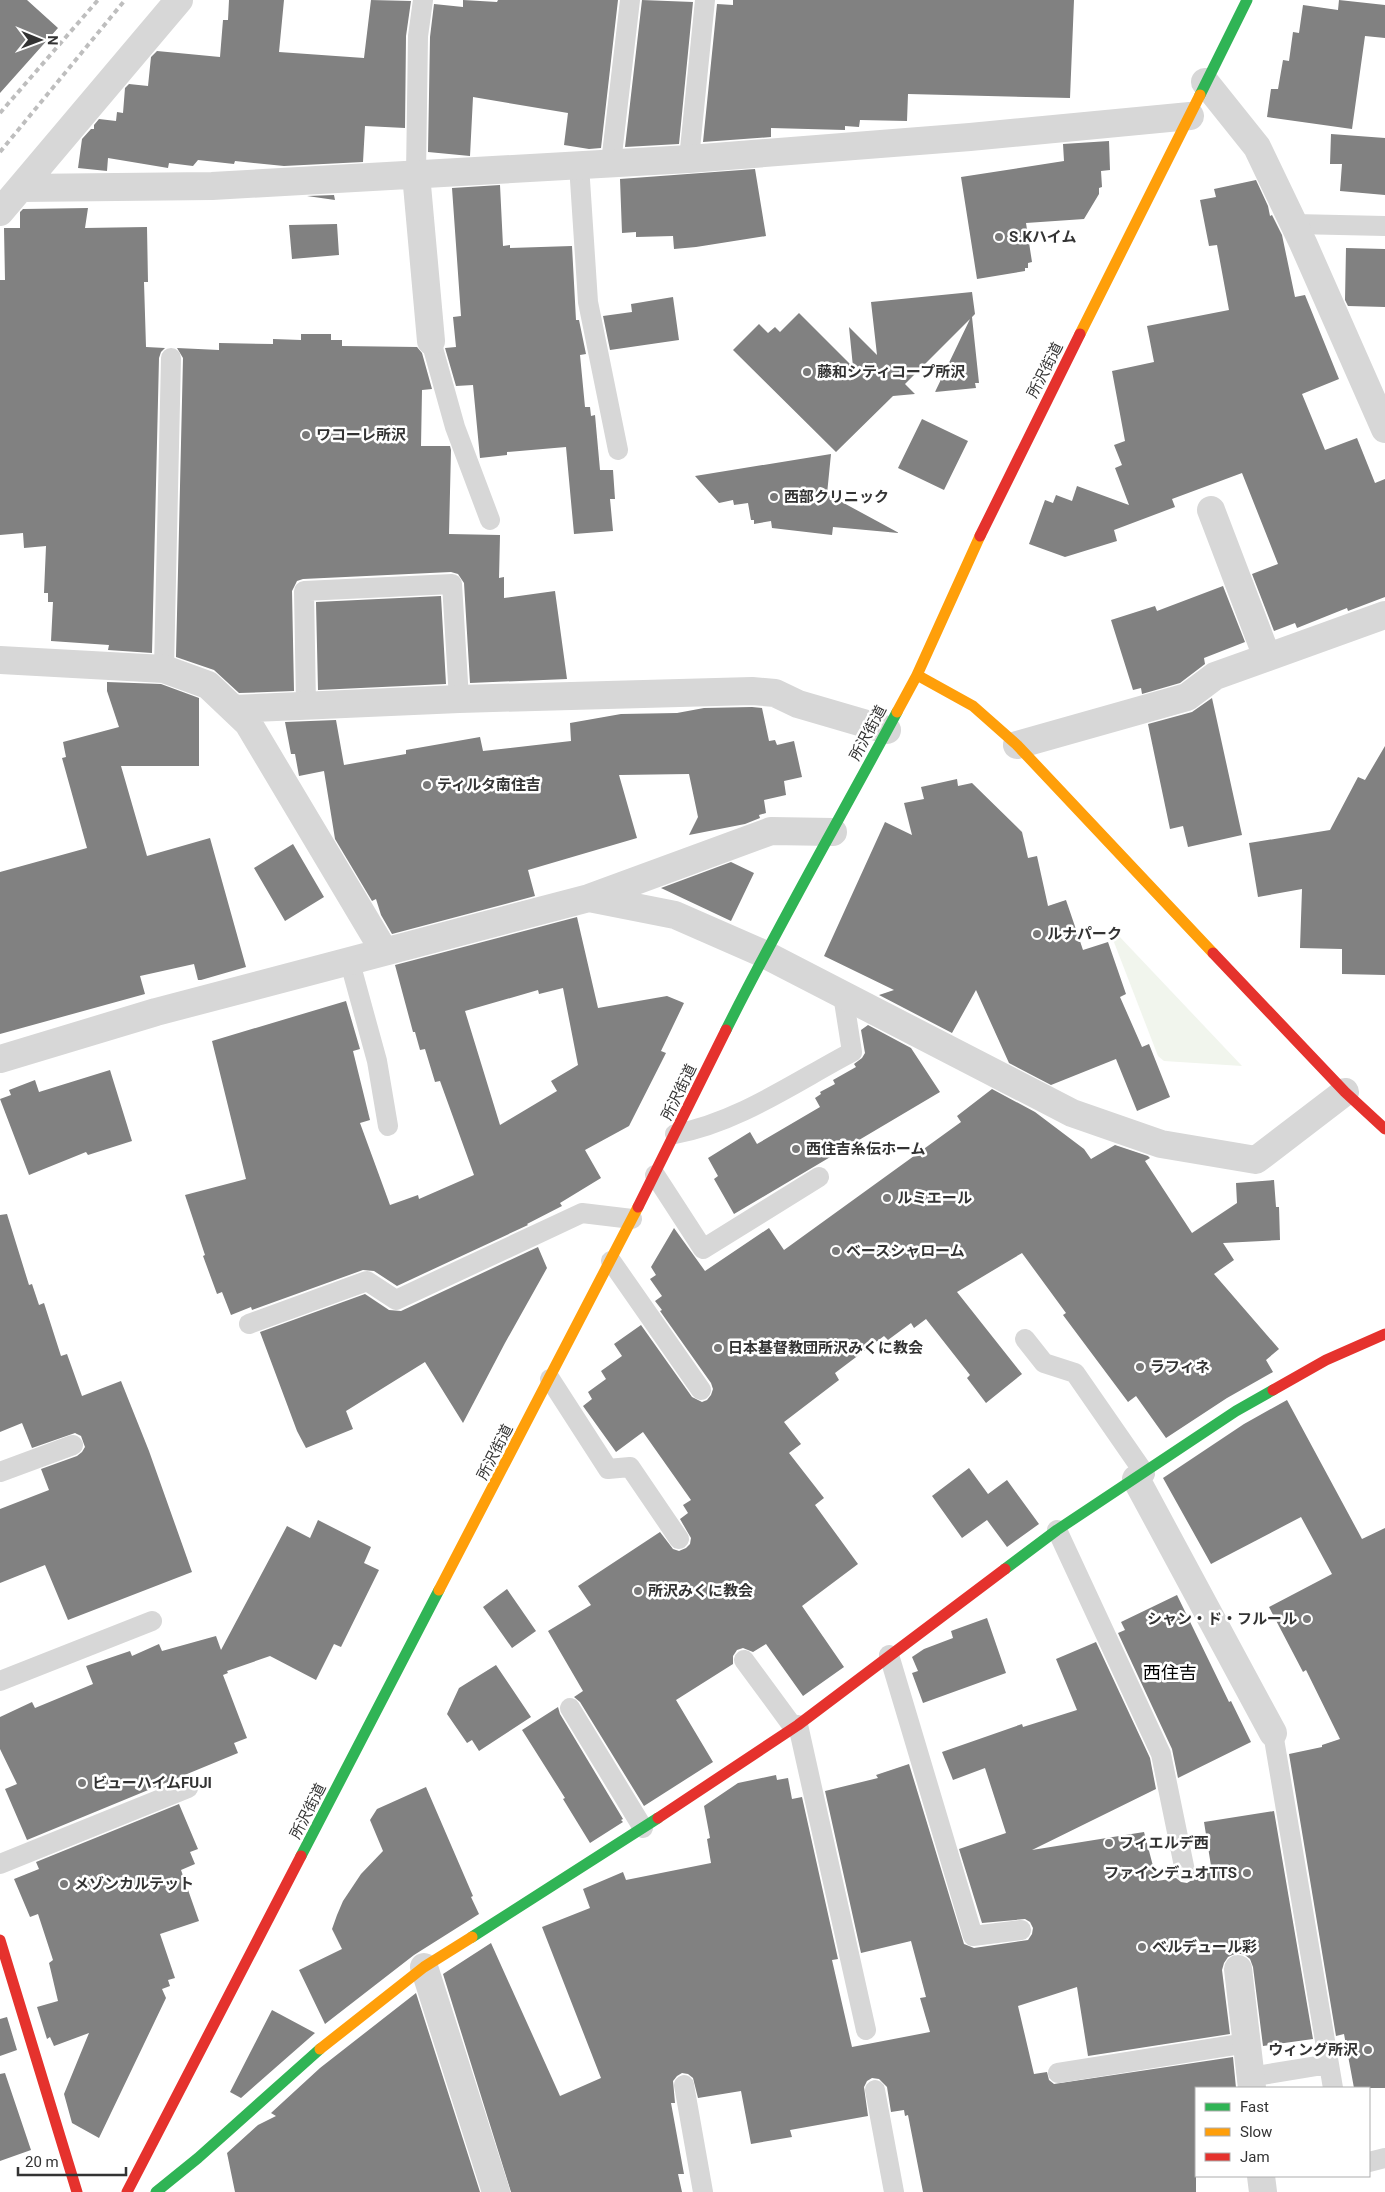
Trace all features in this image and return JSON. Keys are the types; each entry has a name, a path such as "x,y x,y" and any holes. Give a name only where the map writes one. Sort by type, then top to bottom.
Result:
{"main road":[{"name":"所沢街道","path":"127,2192 611,1261 764,954 833,832 917,674 994,506 1247,0"},
{"path":"917,674 973,706 1017,745 1345,1092 1385,1129"},
{"path":"156,2192 198,2158 310,2056 424,1968 643,1828 796,1727 1057,1530 1236,1412 1326,1360 1385,1334"},
{"path":"0,1940 77,2192"}],"street":[{"path":"0,212 180,0"},
{"path":"1205,82 1257,147 1294,224 1385,430"},
{"path":"21,188 212,186 689,159 970,137 1190,116"},
{"path":"416,174 431,341"},
{"path":"1211,510 1267,657"},
{"path":"1017,745 1188,697 1215,676 1385,615"},
{"path":"0,660 164,669 208,684 248,723 384,951"},
{"path":"234,709 459,699 752,691 775,693 798,704 887,730"},
{"path":"0,1059 156,1012 349,959 588,898 772,831 833,832"},
{"path":"588,898 675,915 764,954 1072,1113 1161,1144 1256,1160 1345,1092"},
{"path":"1140,1476 1273,1733"},
{"path":"424,1968 496,2192"},
{"path":"1238,1969 1251,2083"},
{"path":"1261,2177 1263,2192"}],"lane":[{"path":"416,174 418,36 423,0"},
{"path":"611,163 630,0"},
{"path":"689,159 705,0"},
{"path":"579,164 588,302 618,450"},
{"path":"1294,224 1385,226"},
{"path":"431,341 456,427 490,520"},
{"path":"164,669 171,358"},
{"path":"306,705 304,592 452,584 459,699"},
{"path":"349,959 377,1061 388,1126"},
{"path":"675,1134 701,1129 727,1120 852,1052 842,995"},
{"path":"655,1174 703,1249 819,1177"},
{"path":"249,1324 367,1281 396,1300 582,1213 632,1219"},
{"path":"611,1261 701,1390"},
{"path":"1025,1339 1044,1364 1075,1373 1140,1476"},
{"path":"550,1379 608,1469 630,1467 679,1539"},
{"path":"0,1472 73,1445"},
{"path":"1057,1530 1161,1754 1185,1871"},
{"path":"0,1681 152,1621"},
{"path":"889,1655 973,1936 1021,1930"},
{"path":"744,1660 796,1727 866,2030"},
{"path":"570,1708 643,1828"},
{"path":"1273,1733 1333,2087"},
{"path":"0,1864 188,1788"},
{"path":"1058,2073 1247,2042"},
{"path":"1251,2083 1329,2064"},
{"path":"684,2085 703,2192"},
{"path":"875,2090 894,2192"},
{"path":"1370,2162 1385,2158"}],"shaded area":[{"path":"1117,934 1242,1066 1164,1061 1158,1056 1112,937"}],"building":[{"path":"0,0 27,0 58,28 0,93"},
{"path":"229,0 284,0 279,52 364,58 371,0 411,1 406,36 405,128 365,126 363,162 284,166 235,161 234,164 198,160 193,166 169,163 168,168 108,158 107,171 78,168 82,139 91,129 94,129 94,125 99,119 116,121 117,112 123,113 125,88 129,84 148,86 151,57 157,51 220,57 223,20 228,20"},
{"path":"463,0 497,2 498,0 618,0 601,148 589,149 564,145 568,113 473,97 470,156 428,152 430,37 434,4 463,7"},
{"path":"642,0 693,2 679,144 625,147"},
{"path":"733,0 1074,0 1070,98 908,94 907,121 860,120 859,127 845,126 845,130 771,128 771,137 703,142 717,4 733,5"},
{"path":"1339,0 1385,5 1385,38 1365,36 1352,129 1267,117 1271,89 1278,89 1283,60 1289,61 1293,32 1299,33 1303,5 1338,10"},
{"path":"1331,134 1385,138 1385,195 1340,191 1342,164 1330,164"},
{"name":"S.Kハイム","path":"1109,141 1110,170 1101,171 1102,187 1099,188 1099,194 1084,219 1026,223 1032,262 1028,263 1028,268 1025,268 1025,271 977,279 961,177 1064,161 1063,144"},
{"path":"755,169 766,236 674,249 673,236 636,237 636,232 622,233 620,179"},
{"path":"1256,180 1268,206 1270,216 1272,215 1282,235 1295,297 1305,295 1339,379 1302,394 1325,450 1357,438 1375,483 1385,479 1385,597 1348,611 1347,608 1297,628 1295,623 1274,631 1252,574 1278,564 1242,473 1172,499 1175,507 1114,530 1117,541 1065,557 1029,544 1045,500 1053,503 1056,495 1072,501 1077,486 1129,505 1115,468 1122,465 1114,445 1125,441 1112,371 1154,362 1147,326 1229,310 1217,245 1209,246 1200,200 1216,197 1214,189"},
{"path":"500,185 503,246 510,245 510,248 572,246 576,320 579,320 586,354 580,355 585,407 590,407 591,416 595,415 600,470 613,470 615,499 610,499 613,531 574,534 566,447 507,452 507,455 480,458 473,385 456,386 445,348 456,347 453,317 461,316 452,188"},
{"path":"334,195 335,200 307,196"},
{"path":"88,208 85,228 147,227 148,282 144,282 146,347 165,348 159,358 152,653 108,650 109,645 51,641 53,602 48,602 48,593 44,593 46,546 24,548 23,533 0,535 0,280 5,280 4,228 20,228 20,212 23,209"},
{"path":"337,224 339,255 292,259 289,225"},
{"path":"1346,248 1385,249 1385,307 1348,306 1345,300"},
{"name":"藤和シティコープ所沢","path":"972,292 975,314 972,317 979,383 975,383 976,388 935,392 970,319 905,384 915,394 893,396 836,452 733,350 759,324 768,333 775,327 780,332 799,313 853,367 849,327 877,355 871,302"},
{"path":"673,297 679,340 610,350 603,316 632,312 631,304"},
{"path":"301,334 331,334 331,340 342,340 342,346 417,347 422,353 432,389 422,390 421,446 450,446 449,534 500,535 499,578 504,577 504,598 555,591 567,679 470,683 464,583 458,574 451,572 303,579 297,581 292,591 294,691 239,693 214,670 176,657 183,358 177,348 219,350 219,343 273,344 273,339 301,340"},
{"path":"922,419 968,441 944,490 898,468"},
{"name":"西部クリニック","path":"831,454 827,494 899,533 833,527 832,535 772,528 771,521 754,524 754,520 751,520 748,503 734,505 733,500 719,503 695,476"},
{"path":"1223,586 1245,642 1204,658 1205,664 1180,683 1142,694 1141,688 1133,690 1111,620 1155,606 1157,611"},
{"path":"441,596 446,684 318,690 316,602"},
{"path":"107,682 161,684 199,698 199,766 121,766 147,856 210,838 246,967 201,980 198,980 194,964 140,976 145,994 0,1034 0,872 87,848 62,758 66,757 63,742 119,727 107,691"},
{"path":"1212,698 1242,835 1188,847 1183,826 1170,829 1148,724 1192,712"},
{"path":"704,708 762,708 769,741 775,740 777,745 794,741 802,777 784,781 786,795 764,800 766,813 759,815 760,818 745,824 689,835 698,817 689,774 619,775 637,838 528,870 535,896 392,934 381,915 376,899 372,901 335,839 324,771 299,776 295,754 291,754 285,722 336,720 344,765 406,754 406,750 480,737 483,751 571,741 570,723 621,714 677,713"},
{"path":"1385,746 1385,975 1342,974 1342,949 1300,948 1302,889 1258,897 1249,843 1330,830 1358,777 1365,780"},
{"path":"957,779 958,786 972,783 1022,832 1028,858 1037,856 1048,906 1066,900 1083,950 1108,942 1126,994 1120,997 1142,1047 1149,1044 1170,1097 1137,1111 1116,1059 1051,1085 1009,1063 976,990 952,1033 879,995 894,990 824,956 885,822 912,835 904,803 924,799 921,787"},
{"path":"293,844 324,897 285,921 254,868"},
{"path":"731,862 754,873 731,921 661,888"},
{"path":"577,917 598,1008 667,996 684,1003 661,1051 666,1053 629,1126 585,1150 601,1178 560,1203 562,1206 528,1225 397,1286 374,1271 363,1270 252,1310 251,1307 231,1315 222,1292 217,1294 203,1256 205,1255 185,1195 246,1179 212,1041 346,1001 360,1049 353,1051 370,1120 360,1123 390,1205 418,1195 419,1199 474,1175 440,1081 435,1082 425,1049 420,1050 415,1032 413,1032 395,965","holes":["563,988 578,1065 551,1081 557,1091 500,1125 465,1011 538,990 539,994"]},
{"path":"868,1025 911,1048 940,1092 734,1214 714,1179 718,1176 708,1158 750,1132 757,1144 820,1107 815,1098 821,1094 820,1092 835,1084 833,1080 856,1067 854,1064 865,1053 861,1030"},
{"path":"110,1070 132,1141 88,1155 86,1152 29,1175 0,1099 11,1095 9,1090 35,1080 39,1092"},
{"path":"992,1089 1035,1112 1084,1149 1091,1159 1115,1145 1148,1156 1150,1158 1145,1161 1192,1233 1237,1203 1236,1183 1274,1180 1276,1207 1279,1207 1280,1240 1223,1243 1234,1260 1214,1274 1279,1349 1266,1360 1273,1372 1227,1398 1166,1438 1136,1396 1128,1402 1063,1315 1066,1313 1022,1253 957,1292 1022,1374 986,1403 967,1378 970,1375 926,1319 914,1328 911,1323 888,1340 884,1336 835,1373 839,1380 784,1422 801,1444 789,1453 824,1498 815,1505 858,1564 802,1606 844,1667 803,1696 766,1644 753,1652 743,1648 737,1650 733,1656 733,1664 676,1700 713,1762 644,1806 580,1702 574,1697 583,1691 548,1631 591,1605 578,1586 660,1532 673,1549 679,1551 686,1548 690,1544 691,1538 680,1519 688,1513 683,1505 691,1500 643,1432 616,1452 583,1406 592,1399 588,1392 606,1379 601,1371 622,1356 614,1344 641,1325 692,1397 702,1402 711,1395 713,1389 711,1383 660,1311 662,1310 655,1301 662,1296 650,1279 656,1275 651,1267 674,1228 705,1271 769,1228 784,1250 961,1122 957,1116"},
{"path":"7,1214 29,1285 32,1284 39,1305 44,1303 61,1356 67,1354 82,1396 121,1381 149,1451 192,1572 68,1620 45,1565 0,1583 0,1509 49,1490 41,1469 77,1456 85,1447 81,1436 75,1433 32,1448 22,1423 0,1432 0,1215"},
{"path":"538,1247 547,1268 463,1423 425,1362 346,1411 353,1429 306,1448 297,1431 260,1332 365,1294 389,1310 401,1311"},
{"path":"1287,1400 1362,1539 1385,1528 1385,2088 1354,2087 1344,2034 1336,2036 1289,1754 1322,1747 1322,1745 1340,1739 1306,1670 1303,1672 1269,1607 1332,1574 1301,1517 1211,1564 1163,1478 1244,1424"},
{"path":"969,1468 988,1494 1007,1480 1039,1524 1007,1547 987,1520 962,1538 932,1496"},
{"path":"318,1520 371,1547 364,1563 379,1570 341,1647 334,1644 316,1680 270,1656 227,1671 228,1673 223,1675 247,1738 234,1743 238,1753 27,1840 5,1789 17,1784 0,1749 0,1717 32,1702 35,1708 93,1684 86,1666 130,1651 132,1656 159,1644 162,1651 216,1636 221,1650 287,1526 310,1538"},
{"path":"507,1589 536,1631 512,1648 483,1607"},
{"path":"1177,1595 1229,1702 1231,1701 1251,1742 1178,1778 1172,1749 1118,1633 1125,1630 1121,1622"},
{"path":"987,1618 1006,1673 923,1703 912,1673 918,1671 912,1657 924,1649 953,1638 951,1631"},
{"path":"1096,1642 1150,1758 1156,1789 1032,1850 1144,1832 1157,1881 1176,1878 1181,1882 1187,1883 1196,1875 1212,1872 1204,1822 1274,1811 1313,2039 1263,2046 1253,1967 1250,1959 1245,1955 1237,1953 1228,1957 1222,1970 1230,2034 1088,2056 1077,1987 1018,2006 1034,2074 1047,2072 1049,2080 1054,2084 1233,2057 1236,2087 1195,2087 1196,2192 923,2192 908,2115 905,2116 904,2110 891,2112 887,2087 879,2079 872,2078 867,2081 864,2087 868,2116 790,2130 792,2137 751,2144 741,2091 698,2098 693,2078 688,2074 682,2073 673,2081 675,2103 671,2103 684,2174 678,2174 682,2192 511,2192 443,1974 491,1943 560,2096 601,2078 542,1927 590,1908 583,1889 623,1872 626,1880 711,1863 707,1839 710,1838 704,1806 738,1783 776,1775 777,1780 788,1778 792,1799 802,1797 838,1959 832,1960 852,2047 930,2032 920,1998 926,1997 911,1941 861,1953 825,1791 878,1778 876,1775 909,1764 964,1944 974,1948 1028,1940 1033,1928 1030,1922 1025,1919 982,1923 959,1849 1006,1833 985,1768 953,1780 942,1752 1022,1724 1023,1727 1077,1710 1056,1659"},
{"path":"496,1665 531,1717 479,1751 472,1740 467,1743 447,1714 459,1688"},
{"path":"558,1707 560,1714 623,1819 621,1820 623,1822 590,1843 563,1799 565,1798 522,1730"},
{"path":"426,1787 479,1914 414,1955 325,2024 299,1970 342,1949 332,1929 337,1915 343,1901 361,1874 383,1851 370,1820 377,1809"},
{"path":"179,1804 198,1849 190,1852 195,1864 181,1870 199,1921 160,1934 175,1978 168,1980 170,1986 162,1989 166,1998 99,2138 72,2123 64,2094 89,2033 54,2046 50,2037 47,2039 37,2007 58,2001 49,1963 53,1960 38,1914 30,1917 14,1879 39,1869 36,1862"},
{"path":"416,1993 480,2192 235,2192 227,2153 258,2125 276,2116 271,2113 320,2068"},
{"path":"272,2010 315,2033 241,2098 230,2092"},
{"path":"7,2017 17,2050 0,2056 0,2019"},
{"path":"5,2073 31,2150 0,2161 0,2074"}],"railway":[{"path":"0,113 98,0"},
{"path":"0,152 125,0"}],"traffic: fast":[{"path":"1200,95 1247,0"},
{"path":"726,1030 897,712"},
{"path":"1005,1569 1057,1530 1236,1411 1273,1390"},
{"path":"301,1856 439,1590"},
{"path":"472,1937 658,1818"},
{"path":"156,2192 198,2158 320,2049"}],"traffic: slow":[{"path":"1080,334 1200,95"},
{"path":"897,712 917,675 980,536"},
{"path":"917,675 973,706 1017,745 1213,953"},
{"path":"439,1590 638,1207"},
{"path":"320,2049 424,1967 472,1937"}],"traffic: jam":[{"path":"980,536 1080,334"},
{"path":"1213,953 1345,1092 1385,1129"},
{"path":"638,1207 726,1030"},
{"path":"1273,1390 1326,1360 1385,1334"},
{"path":"658,1818 798,1725 1005,1569"},
{"path":"127,2192 301,1856"},
{"path":"0,1940 77,2192"}],"place":[{"name":"S.Kハイム","path":"999,237"},
{"name":"藤和シティコープ所沢","path":"807,372"},
{"name":"ワコーレ所沢","path":"306,435"},
{"name":"西部クリニック","path":"774,497"},
{"name":"ティルタ南住吉","path":"427,785"},
{"name":"ルナパーク","path":"1037,934"},
{"name":"西住吉糸伝ホーム","path":"796,1149"},
{"name":"ルミエール","path":"887,1198"},
{"name":"ベースシャローム","path":"836,1251"},
{"name":"日本基督教団所沢みくに教会","path":"718,1348"},
{"name":"ラフィネ","path":"1140,1367"},
{"name":"所沢みくに教会","path":"638,1591"},
{"name":"シャン・ド・フルール","path":"1307,1619"},
{"name":"ビューハイムFUJI","path":"82,1783"},
{"name":"フィエルデ西","path":"1109,1843"},
{"name":"ファインデュオTTS","path":"1247,1873"},
{"name":"メゾンカルテット","path":"64,1884"},
{"name":"ベルデュール彩","path":"1142,1947"},
{"name":"ウィング所沢","path":"1368,2050"}],"district":[{"name":"西住吉","path":"1170,1672"}]}
